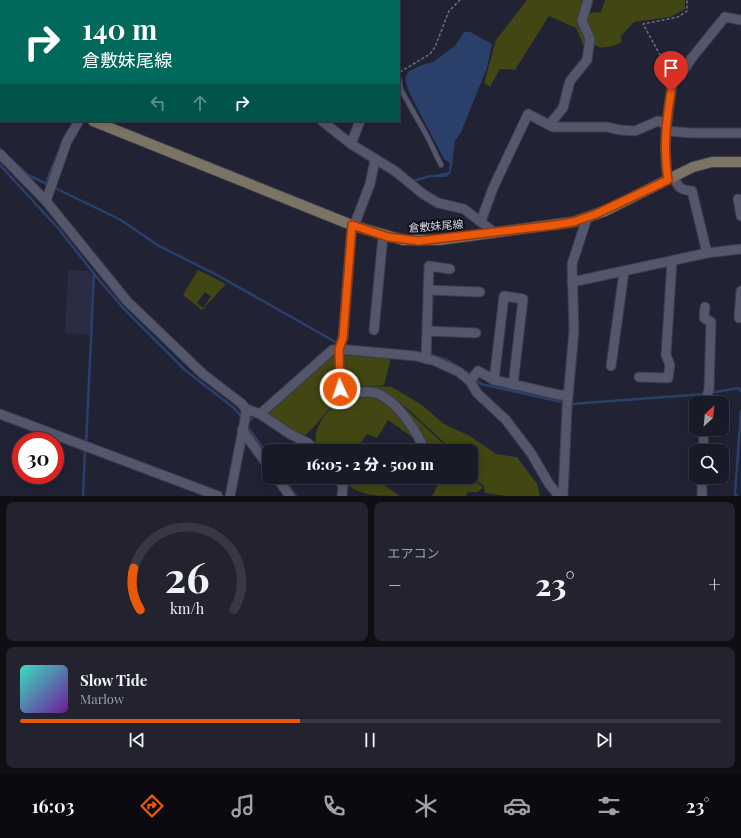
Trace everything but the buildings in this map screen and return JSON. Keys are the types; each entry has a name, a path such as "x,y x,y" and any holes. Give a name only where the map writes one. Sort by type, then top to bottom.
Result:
{"main road":[{"name":"倉敷妹尾線","path":"96,122 353,225 383,236 403,240 419,241 495,233 567,223 587,218 671,179 693,167 712,162 741,162"}],"street":[{"path":"549,125 563,108 570,81 587,60 590,48 590,39 582,21 588,0"},
{"path":"707,252 692,191 681,190 671,179 665,165 666,127 673,79 680,76 726,18 741,20"},
{"path":"481,221 493,188 528,114 553,127 607,127 635,131 658,121 666,127 692,133 741,133"},
{"path":"46,201 67,141 78,122"},
{"path":"323,122 351,144 395,171 432,200 464,209 495,233"},
{"path":"351,144 360,122"},
{"path":"0,154 46,201 127,301 181,354 203,374 241,403 290,434 310,444"},
{"path":"375,160 367,191 353,225 340,346 340,386 343,392 349,394 371,392 382,398 407,417 422,444"},
{"path":"738,199 741,216"},
{"path":"563,496 567,401 574,331 572,264 587,218"},
{"path":"374,330 383,236"},
{"path":"572,282 624,272 707,252 741,249"},
{"path":"639,377 668,378 670,365 666,355 672,261"},
{"path":"426,355 429,266 450,269"},
{"path":"611,366 624,272"},
{"path":"428,290 480,292"},
{"path":"739,318 741,290"},
{"path":"494,380 504,296 523,299 513,385"},
{"path":"705,307 704,318 711,322 706,396"},
{"path":"427,331 476,333"},
{"path":"230,496 244,424 254,412 332,350 340,346 426,355 473,378 477,393 496,410 510,426 531,453 549,484 559,496"},
{"path":"473,378 478,371 494,380 560,395 567,401"},
{"path":"0,414 218,496"},
{"path":"244,424 262,455"},
{"path":"281,484 290,496"},
{"path":"342,484 342,496"},
{"path":"702,484 702,496"}],"lane":[{"path":"400,84 401,90 428,136 441,165"}],"path":[{"path":"400,72 430,54 435,47 449,11 460,0"},
{"path":"673,79 643,24 678,17 688,11 687,0"}],"shaded area":[{"path":"68,270 88,271 93,277 90,335 65,333"}],"green space":[{"path":"527,0 582,0 580,21 588,44 584,47 576,28 549,16 515,70 500,69 490,87 484,83 496,40"},
{"path":"605,0 685,0 685,9 670,17 634,22 621,36 622,42 605,48 595,45 592,41 584,19 586,13 601,12"},
{"path":"198,270 226,284 202,310 183,295","holes":["205,292 211,296 203,308 197,303"]},
{"path":"332,354 337,354 336,402 308,433 304,436 265,414"},
{"path":"343,355 391,358 384,385 347,388 343,384"},
{"path":"376,386 392,387 422,405 444,424 470,436 496,454 517,457 537,484 540,496 506,496 485,493 484,486 478,482 478,444 445,444 409,410 386,393 359,388"},
{"path":"383,394 407,410 443,444 425,444 420,429 400,406"},
{"path":"349,395 373,398 382,401 397,413 418,441 388,420 377,438 367,434 360,444 316,444 316,434 318,426 335,404"},
{"path":"346,484 382,484 400,496 366,494"},
{"path":"438,484 478,484 483,487 478,492 468,492 466,496 432,496"}],"water":[{"path":"464,32 470,32 492,44 487,68 461,132 455,141 451,173 446,177 429,177 449,172 450,163 444,159 408,90 405,79 408,72 419,66 433,62 455,46"}],"waterway":[{"path":"0,149 28,175 49,185"},
{"path":"46,183 58,153"},
{"path":"362,156 370,161"},
{"path":"0,165 58,228 125,310 185,370 234,408 243,418"},
{"path":"413,181 431,176"},
{"path":"53,187 121,220 159,246 217,275 339,344"},
{"path":"86,444 94,275"},
{"path":"428,354 447,360 471,375"},
{"path":"475,378 481,384 571,404 705,394"},
{"path":"710,393 738,388 741,391"},
{"path":"737,496 735,494 741,411"},
{"path":"248,422 256,414"},
{"path":"247,426 262,447"},
{"path":"83,496 85,451"},
{"path":"288,484 296,496"}],"route":[{"path":"340,389 339,349 343,338 352,225 388,237 419,241 439,240 555,225 587,218 668,180 665,165 665,134 671,92"}]}
